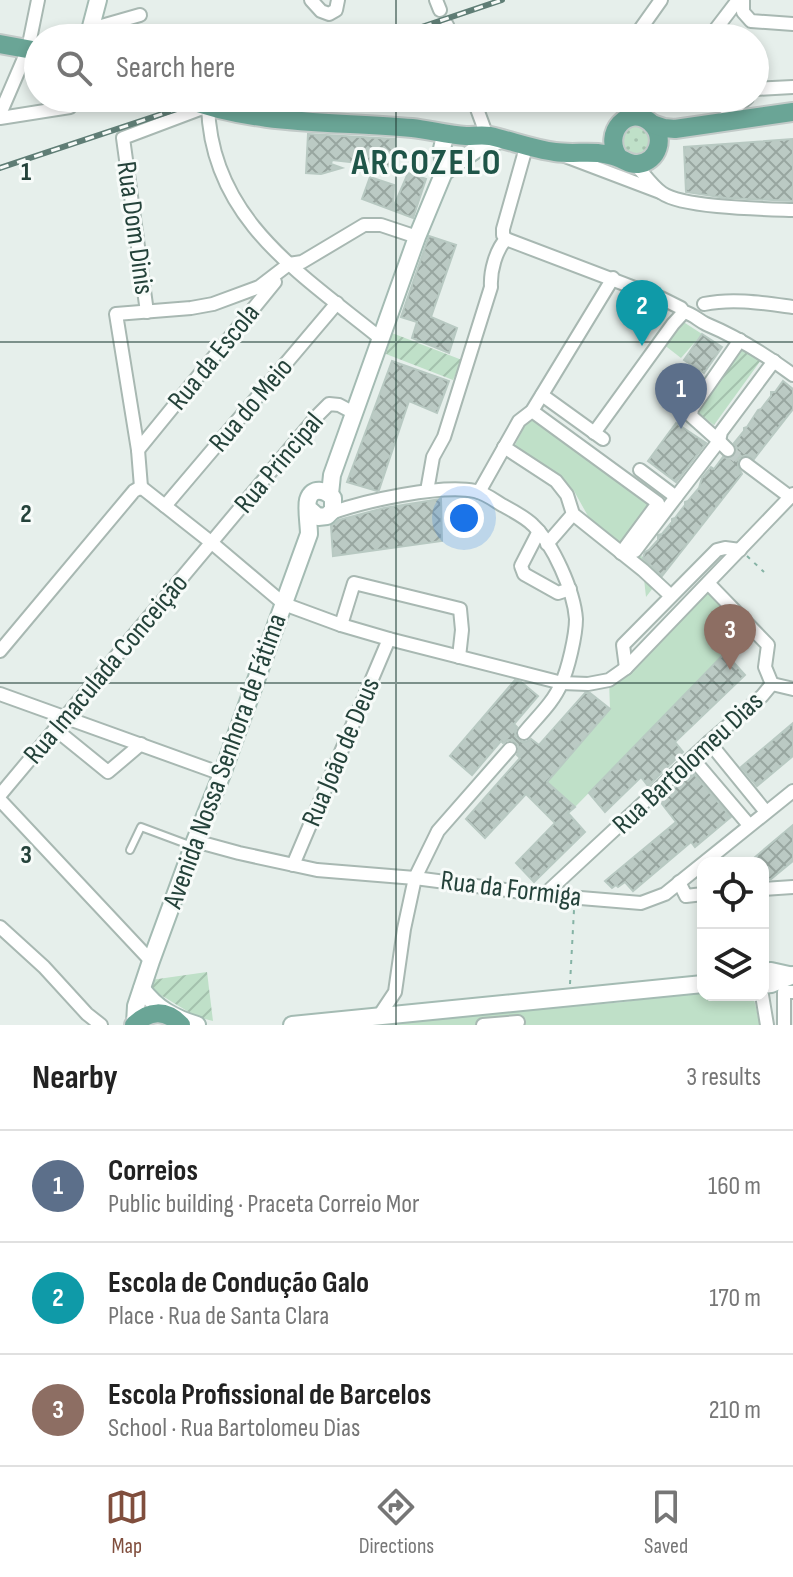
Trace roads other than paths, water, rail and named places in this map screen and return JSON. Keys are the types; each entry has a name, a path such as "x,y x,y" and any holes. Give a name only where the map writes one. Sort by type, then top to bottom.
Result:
{"main road":[{"path":"0,44 24,48"},
{"path":"234,112 261,118 430,131 453,140 495,138 555,152 641,158 675,140 793,122"},
{"path":"641,158 612,146 618,125 631,117 675,129 793,112"},
{"path":"641,158 659,136 652,124"},
{"path":"555,152 596,142 614,132"},
{"path":"135,1024 144,1016 156,1012 178,1021"}],"street":[{"path":"36,24 38,0"},
{"path":"92,24 98,0"},
{"path":"311,0 321,11 329,14 336,10 338,0"},
{"path":"644,24 661,0"},
{"path":"741,0 743,12 751,21 793,24"},
{"path":"721,24 741,0"},
{"path":"115,24 140,15"},
{"path":"0,116 24,68"},
{"path":"769,88 793,87"},
{"path":"0,116 31,112"},
{"name":"Rua Dom Dinis","path":"147,312 123,138 192,112"},
{"path":"208,112 210,135 217,161 234,200 256,230 289,264 380,338"},
{"path":"444,172 495,138 481,112"},
{"path":"630,112 631,117"},
{"path":"718,123 731,112"},
{"path":"753,112 762,116"},
{"path":"453,140 470,144 467,156"},
{"path":"453,140 447,156 467,156"},
{"path":"453,140 444,172 417,237 332,475 327,502 350,506 456,488 479,492 531,522 539,531 570,589 576,620 562,683 553,699 524,733"},
{"path":"506,239 503,229 527,144"},
{"path":"555,152 678,199 721,207 793,210"},
{"path":"641,158 658,190"},
{"path":"417,237 381,225 364,225 302,262 289,264 259,287 213,304 116,314 141,487 284,604 389,639 562,683 588,684 609,680 626,668 791,496 746,464"},
{"path":"506,239 691,309 793,375"},
{"path":"427,491 433,457 444,437 491,287 490,279 498,252 506,239"},
{"name":"Rua da Escola","path":"138,450 289,264"},
{"path":"479,492 519,421 532,411 613,278"},
{"path":"542,395 599,436 673,324 691,309 720,300 793,307"},
{"name":"Rua do Meio","path":"165,506 337,303"},
{"path":"723,445 691,416 692,409 740,340"},
{"path":"723,445 721,432 774,361"},
{"name":"Rua Principal","path":"212,543 329,404 339,405 354,413"},
{"path":"532,411 658,503 621,553"},
{"path":"635,551 676,497 723,445"},
{"path":"504,447 556,481 567,495 573,514 671,596"},
{"path":"640,470 676,497"},
{"path":"0,651 134,491 141,487"},
{"name":"Avenida Nossa Senhora de Fátima","path":"309,534 309,509 318,517 327,502"},
{"name":"Avenida Nossa Senhora de Fátima","path":"135,1024 136,1006 194,844 309,534 327,502"},
{"path":"547,544 573,514"},
{"path":"539,531 521,566 524,574 558,593 570,589"},
{"name":"Rua Imaculada Conceição","path":"1,793 212,543"},
{"path":"626,668 623,645 717,550 740,550"},
{"path":"341,625 354,583 460,609 462,630 459,657"},
{"name":"Rua Bartolomeu Dias","path":"544,895 772,684 765,667 768,645 708,583"},
{"name":"Rua João de Deus","path":"293,865 389,639"},
{"path":"772,684 793,689"},
{"path":"0,694 222,774"},
{"path":"55,729 108,772 141,744"},
{"path":"709,742 766,812"},
{"path":"379,1016 395,992 415,878 438,831 510,749"},
{"path":"693,759 749,825"},
{"path":"1,793 151,961"},
{"name":"Rua da Formiga","path":"194,844 317,870 641,903 665,894 749,825 792,795"},
{"path":"679,882 686,896 697,895"},
{"path":"769,889 793,887"},
{"path":"0,927 101,1025"},
{"path":"769,976 771,971 792,981 784,992 784,1025"},
{"path":"292,1025 697,985"},
{"path":"142,989 155,1004 178,1021 197,1025"},
{"path":"395,992 411,1013"},
{"path":"765,1001 767,1025"},
{"path":"483,1025 518,1023 516,1002"}],"lane":[{"path":"716,646 742,619"},
{"path":"130,850 141,827 194,844"}],"tunnel":[{"path":"728,450 746,464"}],"railway":[{"path":"431,24 502,0"},
{"path":"0,168 168,112"}],"place":[{"name":"Escola de Condução Galo","path":"642,346"},
{"name":"Correios","path":"681,429"},
{"name":"Escola Profissional de Barcelos","path":"730,670"}],"district":[{"name":"ARCOZELO","path":"427,163"}]}
